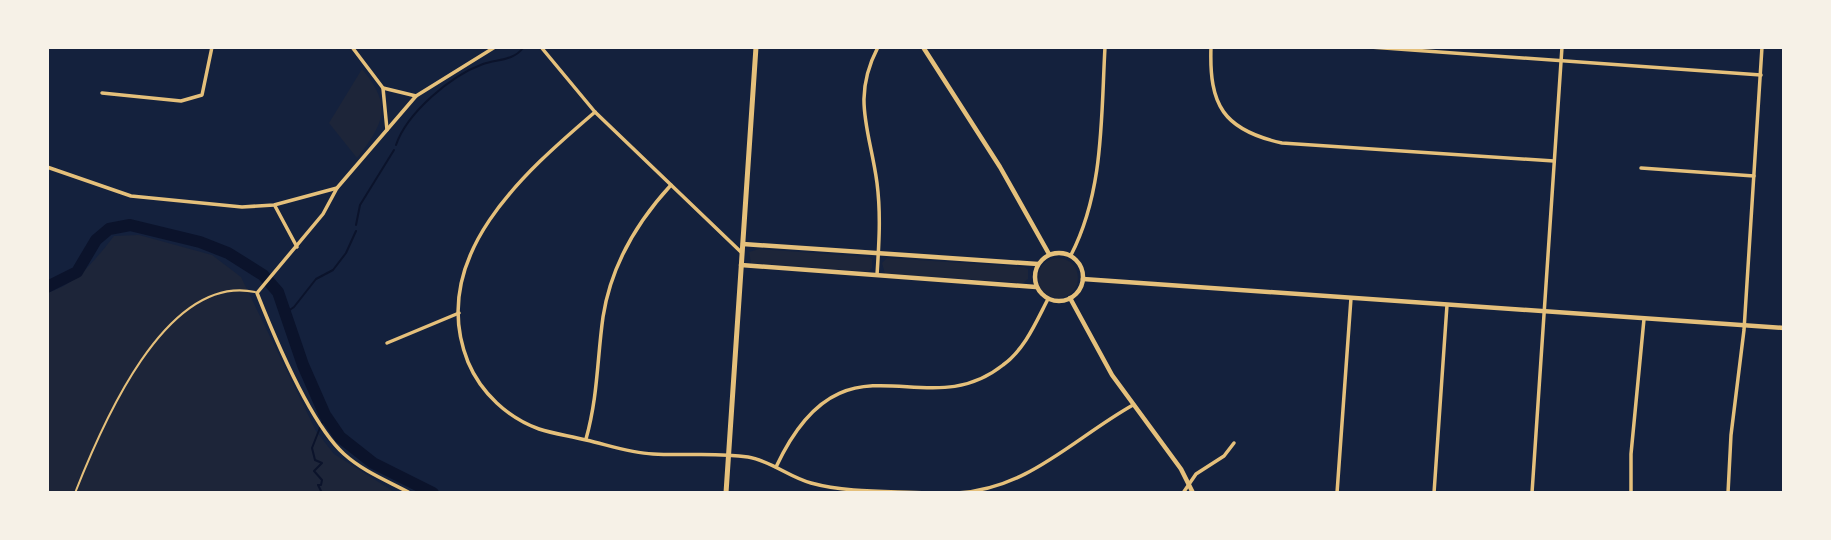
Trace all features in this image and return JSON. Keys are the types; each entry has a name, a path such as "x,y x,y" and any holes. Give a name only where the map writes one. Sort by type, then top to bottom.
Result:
{"main road":[{"path":"726,493 756,47"}],"street":[{"path":"102,93 181,101 202,95 212,47"},
{"path":"352,47 383,88 387,130"},
{"path":"410,493 355,463 328,438 313,414 257,293 323,214 337,188 416,96 495,47"},
{"path":"541,47 595,112 742,253"},
{"path":"877,275 877,186 863,109 866,76 878,47"},
{"path":"923,47 1000,167 1049,254"},
{"path":"1071,255 1082,233 1094,197 1105,47"},
{"path":"1211,47 1211,82 1215,101 1232,123 1256,136 1282,143 1554,161"},
{"path":"1370,47 1761,75"},
{"path":"1532,493 1562,47"},
{"path":"1728,493 1731,435 1744,326 1762,47"},
{"path":"383,88 416,96"},
{"path":"595,112 538,160 495,211 464,270 459,313 464,350 470,366 497,404 511,415 539,429 650,454 752,458 821,485 927,493"},
{"path":"47,167 131,196 242,207 274,205 337,188"},
{"path":"1641,168 1754,176"},
{"path":"586,440 598,385 603,317 612,279 632,234 671,186"},
{"path":"274,205 297,247"},
{"path":"743,244 1038,264"},
{"path":"741,265 1036,287 1048,299 1070,298 1081,287 1083,279 1080,265 1071,255 1049,254 1038,264 1035,271 1036,287"},
{"path":"1083,279 1784,328"},
{"path":"1070,298 1099,353 1133,405 1181,469 1193,493"},
{"path":"1337,493 1350,298"},
{"path":"776,467 786,447 808,418 829,399 843,391 870,384 947,387 987,376 1017,352 1048,299"},
{"path":"1434,493 1447,305"},
{"path":"387,343 459,313"},
{"path":"1631,493 1631,454 1644,319"},
{"path":"957,493 1004,484 1038,469 1133,405"},
{"path":"1184,493 1196,474 1224,456 1234,443"}],"lane":[{"path":"75,493 115,402 150,352 181,315 194,304 212,296 245,290 257,293"}],"shaded area":[{"path":"362,69 378,94 381,114 374,135 357,158 329,123"},
{"path":"139,235 212,255 241,277 316,431 334,454 396,493 47,493 47,293 76,277 114,236"},
{"path":"759,249 869,257 872,259 872,268 868,272 751,263 749,252"},
{"path":"887,258 1024,267 1028,269 1028,279 1023,283 885,274 882,263"},
{"path":"1058,258 1072,264 1078,278 1072,292 1058,298 1044,292 1038,278 1044,264"}],"waterway":[{"path":"396,145 420,108 444,86 470,70 510,57 523,48"},
{"path":"356,225 360,205 394,150"},
{"path":"47,287 77,272 96,240 109,229 130,225 200,242 228,253 263,275 278,292 303,365 325,415 340,437 373,463 433,493"},
{"path":"284,314 294,307 316,279 333,270 346,253 356,231"},
{"path":"322,493 318,485 321,485 322,480 314,471 322,463 315,460 312,448 325,415"}]}
